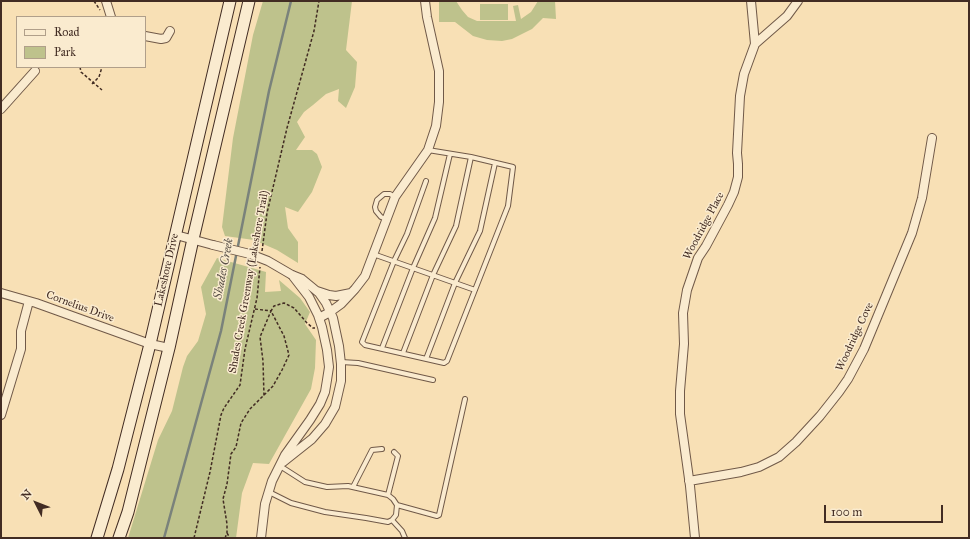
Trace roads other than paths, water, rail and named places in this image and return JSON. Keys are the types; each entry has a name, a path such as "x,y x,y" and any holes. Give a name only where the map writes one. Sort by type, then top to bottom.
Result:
{"main road":[{"name":"Lakeshore Drive","path":"97,538 118,469 150,344 230,1"},
{"name":"Lakeshore Drive","path":"119,538 128,512 169,348 192,239 249,1"}],"street":[{"path":"106,1 111,16"},
{"path":"320,321 352,293 365,276 395,197 428,150 436,126 439,102 439,71 427,18 425,1"},
{"name":"Woodridge Place","path":"695,538 680,409 684,344 682,324 684,300 698,258 712,235 734,192 738,177 737,153 740,90 755,44 751,1"},
{"name":"Woodridge Place","path":"755,44 787,16 798,1"},
{"path":"146,36 161,40 166,38 170,31"},
{"path":"1,109 35,72"},
{"name":"Woodridge Cove","path":"689,481 741,472 760,467 779,457 816,421 839,392 848,379 864,349 912,233 922,198 932,138"},
{"path":"176,235 256,256 268,261 302,279 317,291 326,303 336,331 341,362 341,381 335,407 319,432 282,464"},
{"path":"261,538 265,504 272,481 286,455 307,425 326,392 328,363 320,321 314,306 292,275"},
{"path":"317,291 336,296 352,293"},
{"name":"Cornelius Drive","path":"1,293 29,301 150,344 169,348"},
{"path":"1,415 21,349 21,331 29,301"},
{"path":"328,363 341,362"},
{"path":"307,425 319,432"}],"lane":[{"path":"426,181 407,234 394,261 362,342 365,345 444,363 447,361 508,206 513,168 428,150"},
{"path":"382,348 413,268 436,218 450,154"},
{"path":"403,353 433,275 456,226 471,158"},
{"path":"426,359 455,283 480,231 495,163"},
{"path":"386,219 381,217 376,212 375,207 377,200 384,194 390,194 395,197"},
{"path":"373,254 475,290"},
{"path":"341,362 358,363 432,380"},
{"path":"397,505 437,516 439,515 465,399"},
{"path":"353,486 372,450 382,449"},
{"path":"388,494 398,456 394,452"},
{"path":"269,491 291,503 325,512 388,522 396,515 397,505 388,494 353,486 327,487 305,482 282,464"},
{"path":"392,520 405,538"}],"waterway":[{"name":"Shades Creek","path":"164,538 221,331 269,91 291,1"}]}
